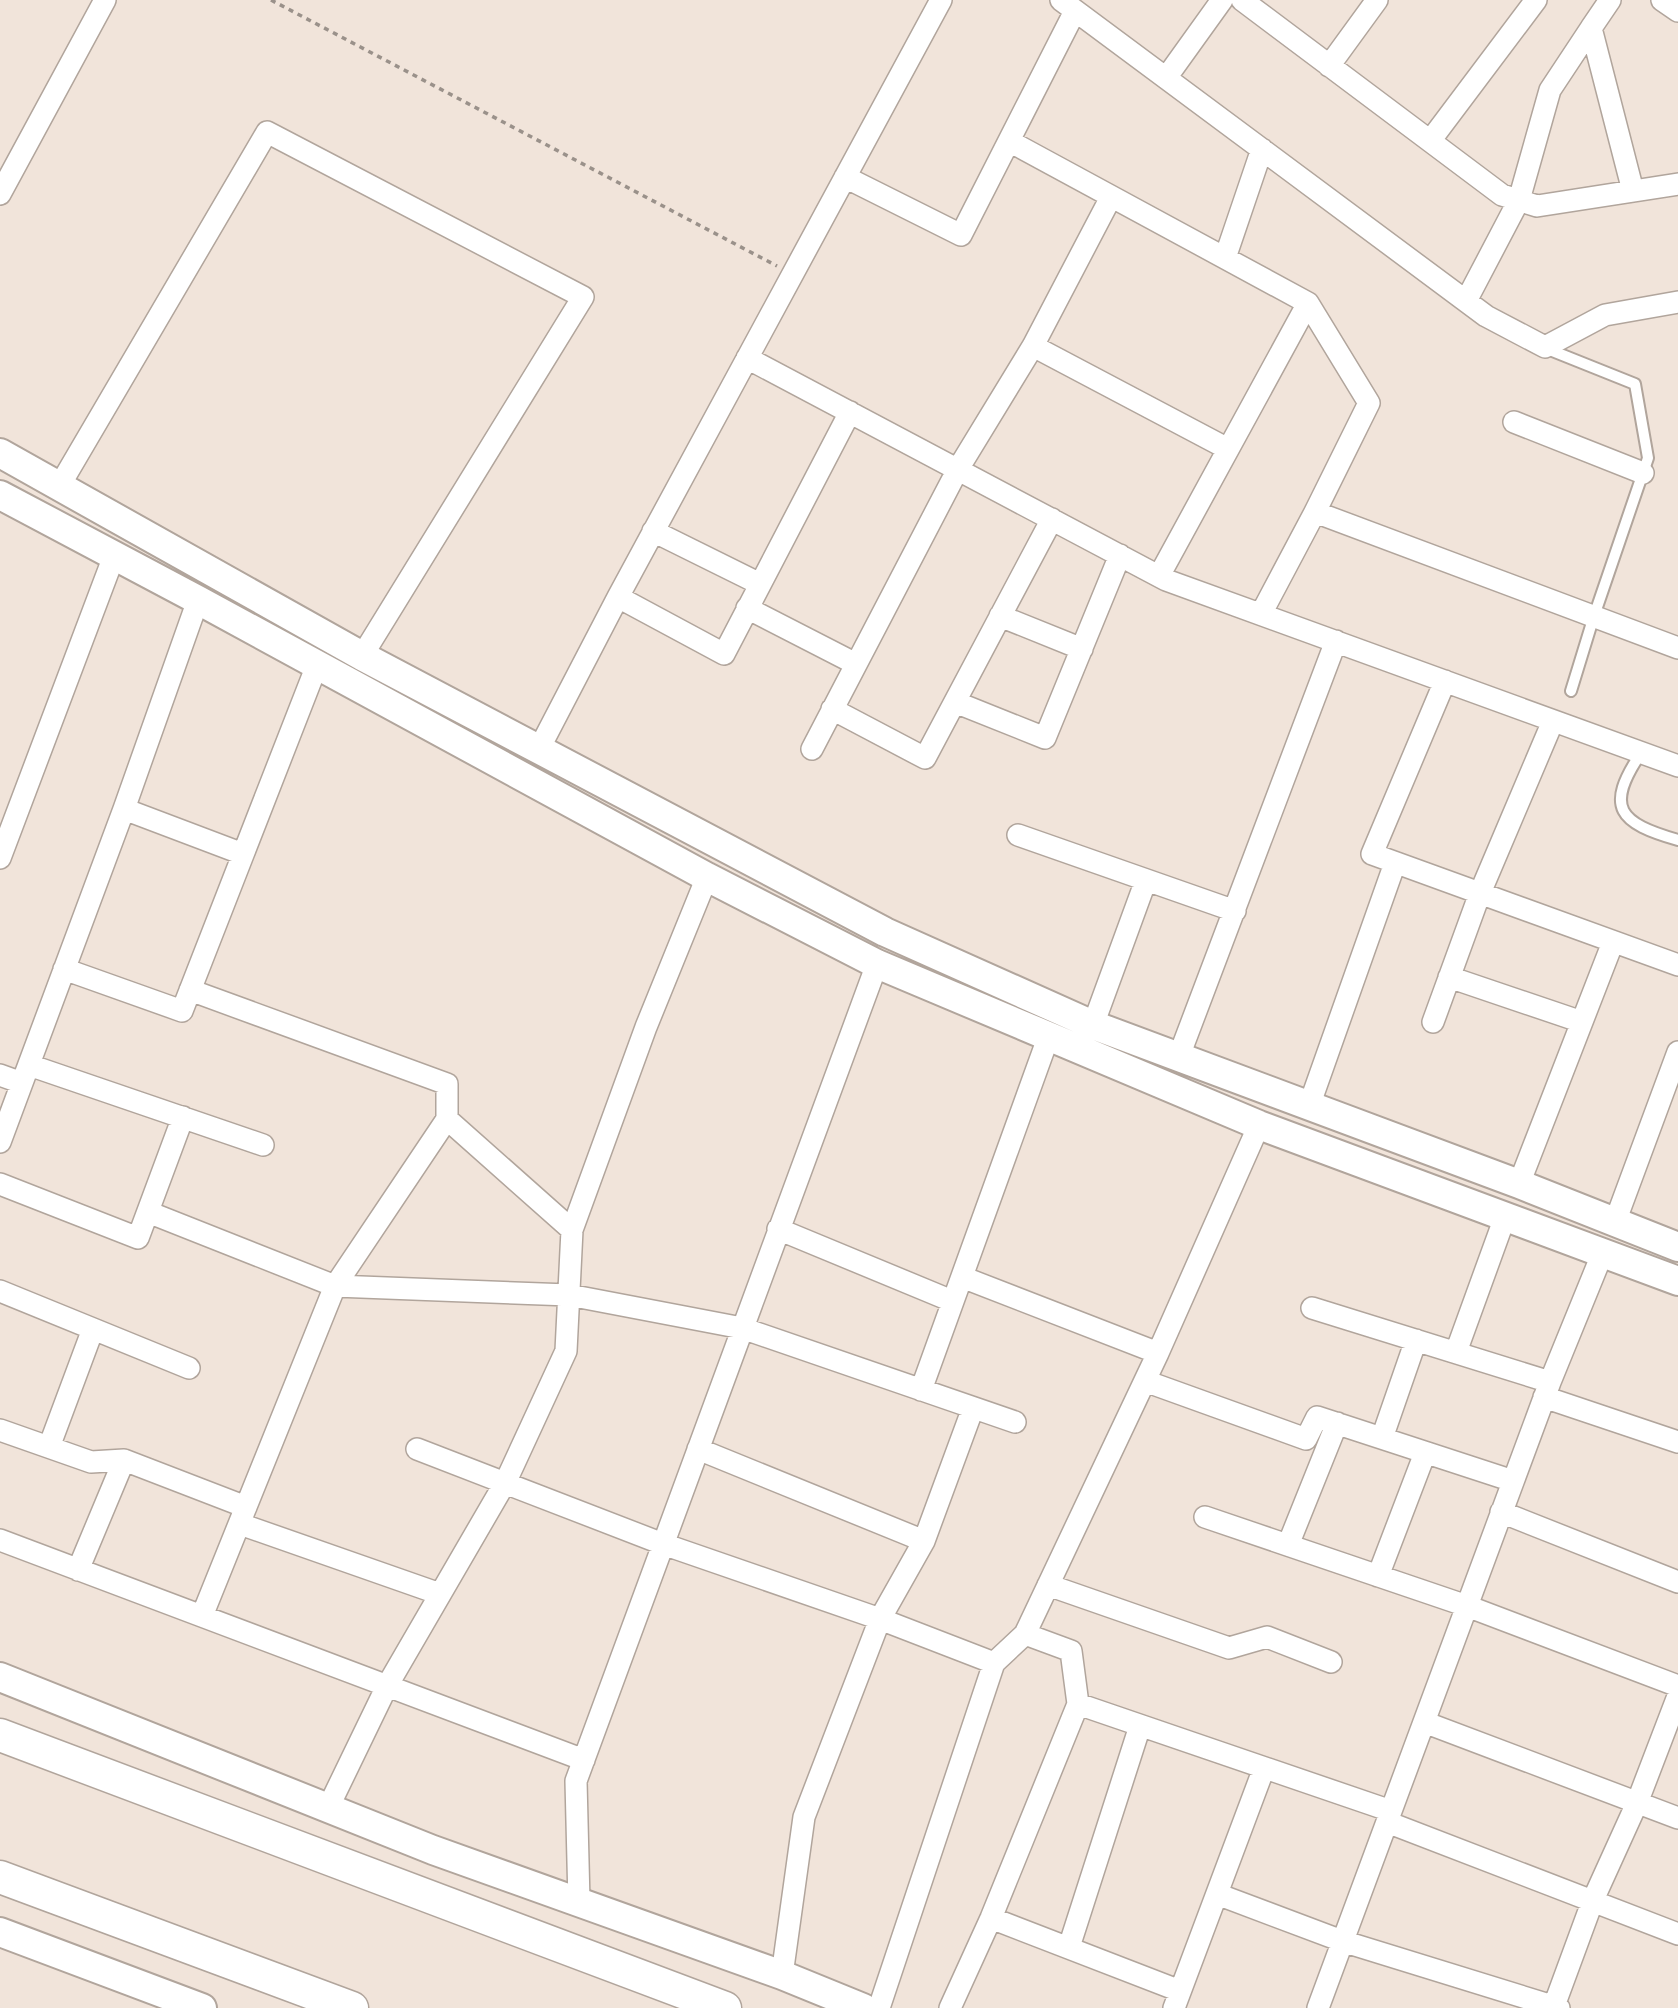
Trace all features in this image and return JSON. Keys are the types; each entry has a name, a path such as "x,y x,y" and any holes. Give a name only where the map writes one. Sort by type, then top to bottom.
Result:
{"main road":[{"path":"0,1735 725,2008"},
{"path":"0,1877 352,2008"}],"street":[{"path":"0,194 106,0"},
{"path":"539,749 653,531 941,0"},
{"path":"1166,78 1222,0"},
{"path":"1242,0 1502,195 1537,206 1678,184"},
{"path":"1329,66 1377,0"},
{"path":"1430,141 1536,0"},
{"path":"1466,301 1518,201 1550,90 1610,0"},
{"path":"1662,0 1678,11"},
{"path":"845,177 961,235 1009,141 1068,5 1486,316 1545,347 1605,315 1678,302"},
{"path":"1591,28 1633,191"},
{"path":"60,485 267,132 583,297 362,656"},
{"path":"1009,141 1308,303 1369,403 1261,614"},
{"path":"1225,258 1262,149"},
{"path":"812,749 958,469 1033,346 1111,197"},
{"path":"1159,576 1308,303"},
{"path":"1033,346 1228,449"},
{"path":"747,358 1159,576 1678,766"},
{"path":"618,597 723,654 850,412"},
{"path":"1514,422 1643,473"},
{"path":"0,453 362,656 885,932 1093,1025 1519,1184 1678,1247"},
{"path":"1,498 198,600 707,877 877,964 1259,1125 1678,1281"},
{"path":"1315,513 1678,648"},
{"path":"832,709 925,758 1052,519"},
{"path":"653,531 760,584"},
{"path":"955,702 1045,738 1120,555"},
{"path":"0,858 114,556"},
{"path":"0,1142 124,809 198,600"},
{"path":"747,608 856,664"},
{"path":"1000,616 1082,649"},
{"path":"1179,1056 1336,641"},
{"path":"64,969 182,1011 317,665"},
{"path":"1444,681 1372,854 1678,965"},
{"path":"1433,1022 1480,894 1553,721"},
{"path":"124,809 243,854"},
{"path":"1018,835 1235,911"},
{"path":"1308,1106 1395,863"},
{"path":"328,1808 387,1686 506,1481 566,1351 572,1230 646,1027 707,877"},
{"path":"1093,1025 1146,880"},
{"path":"1519,1184 1613,942"},
{"path":"579,1902 576,1781 877,964"},
{"path":"1449,977 1582,1022"},
{"path":"190,990 447,1084 447,1119 335,1286 202,1616"},
{"path":"921,1390 1048,1038"},
{"path":"1615,1222 1678,1052"},
{"path":"0,1075 25,1074 183,1117 262,1146"},
{"path":"0,1184 138,1238 183,1117"},
{"path":"447,1119 572,1230"},
{"path":"878,2008 994,1663 1025,1634 1158,1353 1259,1125"},
{"path":"148,1212 335,1286 569,1295 742,1328 1015,1422"},
{"path":"1456,1352 1505,1217"},
{"path":"778,1228 952,1301"},
{"path":"1318,2008 1501,1512 1603,1252"},
{"path":"962,1276 1158,1353"},
{"path":"0,1292 189,1368"},
{"path":"1312,1308 1456,1352 1678,1442"},
{"path":"49,1447 93,1329"},
{"path":"1382,1438 1416,1340"},
{"path":"1145,1381 1306,1439 1317,1417 1513,1481"},
{"path":"782,1975 804,1817 880,1619 924,1541 973,1408"},
{"path":"1288,1545 1337,1423"},
{"path":"0,1430 91,1462 124,1460 243,1515 440,1594"},
{"path":"417,1448 663,1544 880,1619 994,1663"},
{"path":"698,1448 924,1541"},
{"path":"1378,1576 1425,1453"},
{"path":"78,1570 124,1460"},
{"path":"1501,1512 1678,1583"},
{"path":"1205,1517 1467,1606 1678,1686"},
{"path":"0,1540 584,1760"},
{"path":"1048,1585 1229,1648 1267,1637 1331,1662"},
{"path":"950,2008 992,1918 1078,1704 1071,1651 1025,1634"},
{"path":"0,1677 433,1850 782,1975 863,2008"},
{"path":"1217,1894 1342,1941 1557,2007 1593,1900 1637,1802 1678,1696"},
{"path":"1078,1704 1264,1768 1678,1934"},
{"path":"1424,1722 1678,1818"},
{"path":"1069,1947 1140,1726"},
{"path":"992,1918 1069,1947 1177,1999 1264,1768"},
{"path":"0,1932 202,2008"}],"lane":[{"path":"1545,347 1634,384 1648,458 1571,691"},
{"path":"1641,753 1629,771 1620,793 1624,811 1629,821 1678,840"}],"path":[{"path":"271,0 792,274"}]}
